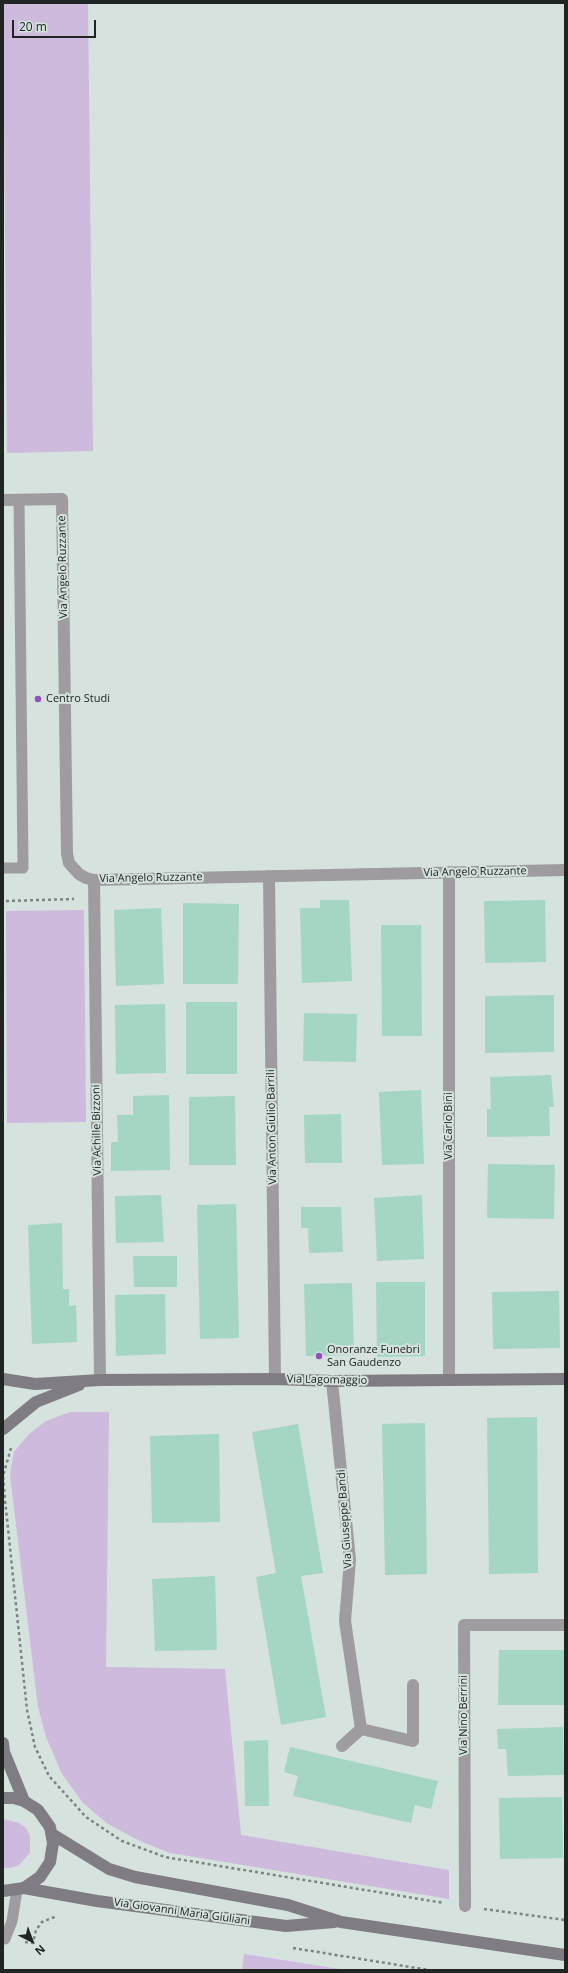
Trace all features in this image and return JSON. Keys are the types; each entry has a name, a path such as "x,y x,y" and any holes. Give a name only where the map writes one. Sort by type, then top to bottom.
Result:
{"main road":[{"name":"Via Lagomaggio","path":"3,1379 34,1384 95,1380 275,1379 332,1381 565,1379"},
{"name":"Via Lagomaggio","path":"3,1429 36,1402 95,1380"},
{"path":"3,1743 4,1752 24,1801"},
{"path":"3,1798 14,1798 34,1806 43,1815 52,1834 53,1852 50,1862 40,1877 20,1889"},
{"name":"Via Giovanni Maria Giuliani","path":"52,1834 109,1869 135,1877 288,1905 341,1922 565,1955"},
{"name":"Via Giovanni Maria Giuliani","path":"3,1891 20,1889 286,1926 341,1922"}],"street":[{"name":"Via Angelo Ruzzante","path":"3,500 62,499 67,854 70,863 75,870 86,878 94,880 565,870"},
{"name":"Via Carlo Bini","path":"449,872 449,1380"},
{"name":"Via Anton Giulio Barrili","path":"269,876 275,1379"},
{"name":"Via Achille Bizzoni","path":"94,880 95,1380"},
{"name":"Via Giuseppe Bandi","path":"332,1381 350,1560 345,1621 361,1729"},
{"name":"Via Nino Berrini","path":"465,1906 464,1625 565,1625"},
{"path":"342,1746 361,1729 413,1741 413,1686"}],"lane":[{"path":"3,868 24,868 19,500"},
{"path":"3,1931 5,1939 12,1921 20,1889"}],"path":[{"path":"6,901 94,898"},
{"path":"15,1443 9,1451 4,1476 27,1710 35,1747 49,1776 86,1817 122,1841 165,1857 465,1906 565,1920"},
{"path":"32,1943 36,1930 42,1922 63,1914"}],"shaded area":[{"path":"3,3 88,3 93,451 7,453"},
{"path":"84,910 86,1122 7,1123 6,911"},
{"path":"70,1412 109,1412 106,1667 225,1669 241,1835 449,1870 449,1899 170,1853 140,1841 108,1824 83,1803 62,1774 46,1737 38,1707 10,1475 14,1452 29,1434 46,1421"},
{"path":"3,1819 19,1823 26,1828 30,1836 30,1853 19,1865 11,1868 3,1868"},
{"path":"244,1954 346,1970 242,1970"}],"building":[{"path":"320,900 349,900 352,981 302,983 300,908 320,908"},
{"path":"545,900 546,962 485,963 484,901"},
{"path":"183,903 239,904 238,984 183,984"},
{"path":"161,908 164,984 116,986 114,910"},
{"path":"381,925 421,925 422,1036 382,1036"},
{"path":"554,995 554,1052 485,1053 485,996"},
{"path":"186,1002 237,1002 237,1074 186,1074"},
{"path":"165,1004 166,1073 116,1074 115,1005"},
{"path":"304,1013 357,1014 356,1062 303,1061"},
{"path":"551,1075 554,1107 549,1107 550,1136 487,1137 487,1109 491,1109 490,1077"},
{"path":"421,1090 424,1164 382,1165 379,1092"},
{"path":"169,1095 170,1170 111,1171 111,1142 118,1142 117,1115 133,1115 133,1096"},
{"path":"235,1096 236,1165 189,1165 189,1097"},
{"path":"341,1114 342,1163 305,1163 304,1115"},
{"path":"488,1164 555,1165 554,1219 487,1218"},
{"path":"161,1195 164,1242 116,1243 115,1196"},
{"path":"422,1195 424,1259 377,1261 374,1198"},
{"path":"236,1204 239,1338 200,1339 197,1205"},
{"path":"301,1207 341,1207 343,1252 309,1253 308,1228 301,1228"},
{"path":"62,1223 63,1289 69,1289 69,1306 76,1305 77,1342 32,1344 28,1225"},
{"path":"133,1256 177,1256 177,1287 134,1287"},
{"path":"376,1282 425,1282 425,1356 377,1357"},
{"path":"352,1283 354,1355 306,1356 304,1284"},
{"path":"559,1291 560,1348 493,1349 492,1292"},
{"path":"165,1294 166,1354 116,1356 115,1295"},
{"path":"537,1417 538,1573 489,1574 487,1418"},
{"path":"425,1423 427,1574 385,1575 382,1424"},
{"path":"298,1424 323,1573 301,1576 326,1717 281,1725 256,1577 276,1573 252,1432"},
{"path":"219,1434 220,1522 152,1523 150,1436"},
{"path":"215,1576 217,1650 155,1651 152,1579"},
{"path":"499,1650 565,1650 565,1705 498,1705"},
{"path":"563,1727 564,1775 508,1776 506,1749 498,1749 497,1729"},
{"path":"268,1740 269,1806 245,1806 244,1741"},
{"path":"290,1747 438,1781 431,1809 415,1805 411,1823 293,1796 298,1776 284,1772"},
{"path":"562,1797 563,1858 500,1859 499,1798"}],"place":[{"name":"Centro Studi","path":"38,699"},
{"name":"Onoranze Funebri San Gaudenzo","path":"319,1356"}]}
